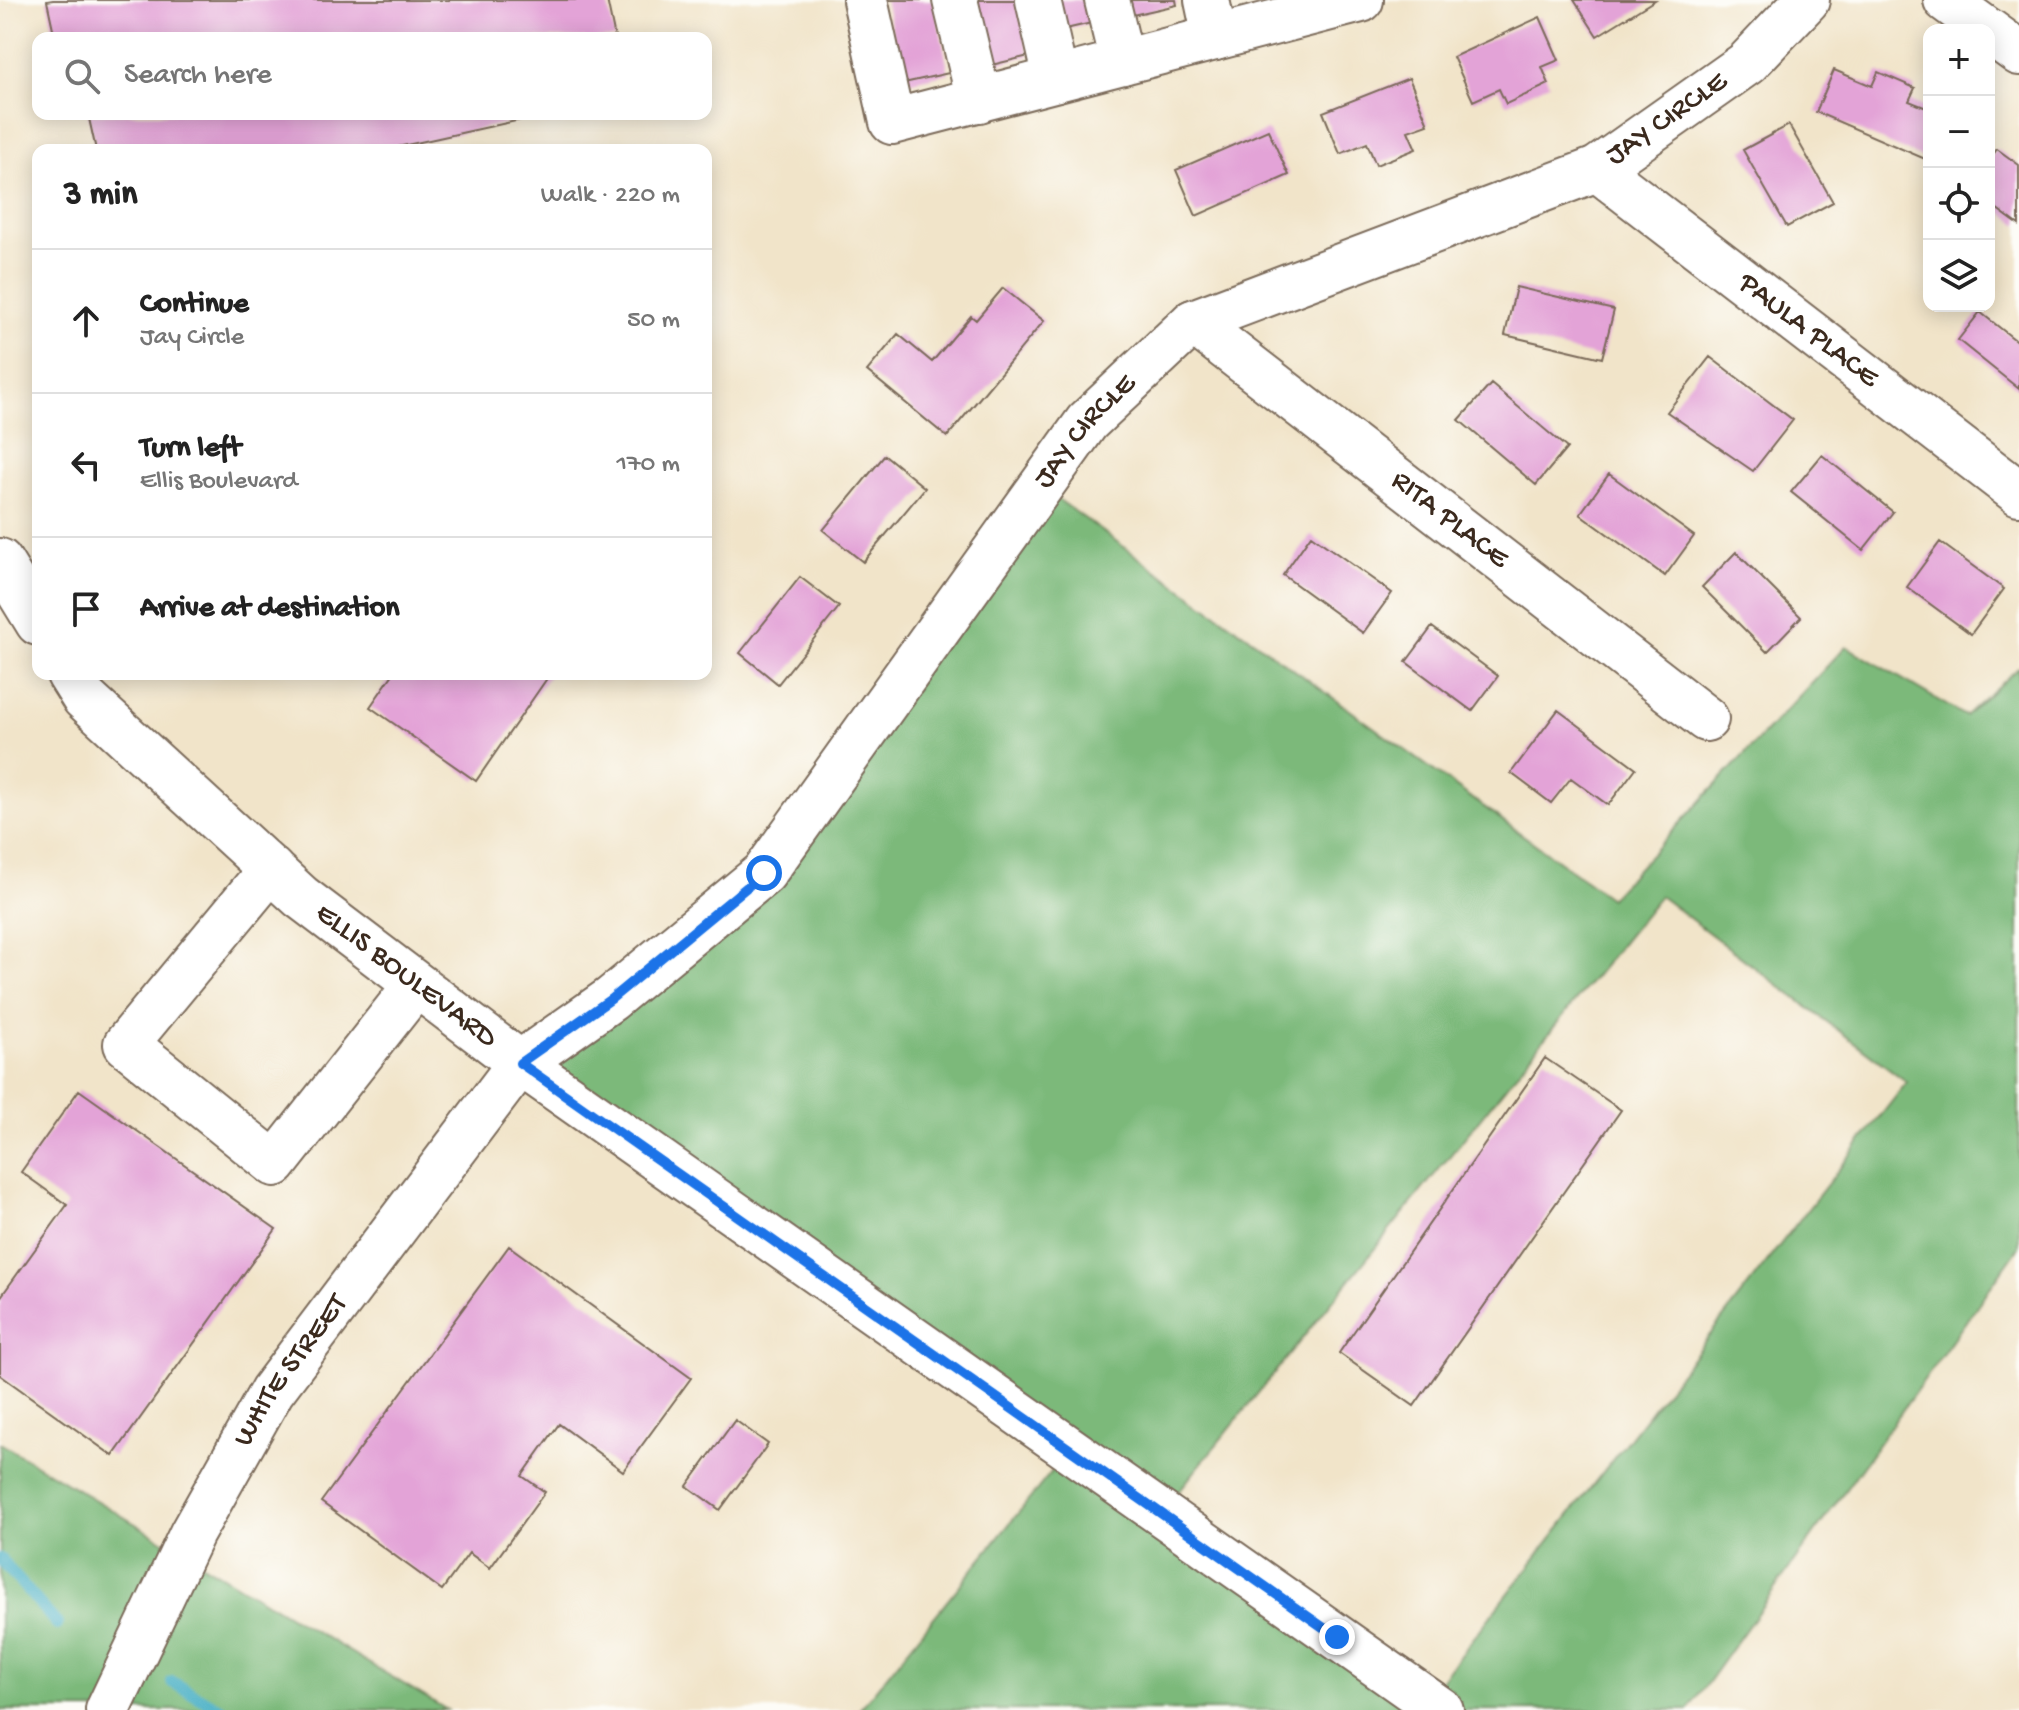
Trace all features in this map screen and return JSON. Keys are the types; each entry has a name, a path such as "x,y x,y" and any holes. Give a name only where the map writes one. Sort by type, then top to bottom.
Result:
{"street":[{"path":"865,0 892,122 1122,62 1211,19 1360,0"},
{"path":"955,0 979,100"},
{"path":"1038,0 1056,79"},
{"path":"1107,0 1122,62"},
{"name":"JAY CIRCLE","path":"520,1063 611,999 764,873 1087,422 1193,322 1597,169 1747,63 1807,0"},
{"path":"1946,0 1979,24"},
{"path":"1995,36 2019,53"},
{"name":"PAULA PLACE","path":"1597,169 2019,493"},
{"name":"RITA PLACE","path":"1193,322 1706,719"},
{"path":"0,561 32,613"},
{"name":"ELLIS BOULEVARD","path":"73,680 84,698 301,897 416,985 520,1063 1441,1710"},
{"path":"271,869 126,1044 275,1164 416,985"},
{"name":"WHITE STREET","path":"108,1710 192,1533 272,1391 520,1063"}],"green space":[{"path":"1041,487 1610,898 1846,646 1965,716 2019,667 2019,1247 1688,1710 859,1710 1070,1449 520,1063 764,873","holes":["1660,896 1907,1082 1426,1699 1161,1513"]},
{"path":"0,1443 447,1710 0,1710"}],"building":[{"path":"607,0 614,32 54,32 47,1"},
{"path":"885,0 934,0 949,73 904,83"},
{"path":"968,0 1017,0 1029,56 983,67"},
{"path":"1050,0 1091,0 1096,22 1057,31"},
{"path":"1124,0 1176,0 1177,5 1128,16"},
{"path":"1574,0 1655,0 1597,36"},
{"path":"1540,17 1559,60 1542,67 1549,84 1506,104 1499,89 1473,101 1453,57"},
{"path":"1834,70 1872,86 1878,72 1915,88 1909,101 1923,107 1923,158 1816,112"},
{"path":"1409,78 1428,124 1408,131 1416,149 1376,165 1367,143 1340,154 1323,112"},
{"path":"89,120 520,120 411,144 95,144"},
{"path":"1789,125 1833,202 1787,227 1743,150"},
{"path":"1268,130 1289,175 1196,216 1176,170"},
{"path":"1997,149 2019,165 2019,225 1995,207"},
{"path":"1516,287 1614,310 1602,358 1505,335"},
{"path":"1003,288 1044,321 947,437 867,371 898,334 932,362 971,316 976,320"},
{"path":"1980,312 2019,343 2019,389 1958,340"},
{"path":"1710,357 1793,420 1753,471 1667,412"},
{"path":"1491,384 1567,448 1536,485 1459,420"},
{"path":"885,455 925,488 863,562 823,530"},
{"path":"1822,455 1893,512 1863,550 1791,492"},
{"path":"1609,474 1694,536 1665,576 1580,514"},
{"path":"1311,535 1392,593 1363,633 1283,575"},
{"path":"1940,542 2004,589 1971,634 1907,587"},
{"path":"1736,552 1801,617 1767,652 1702,587"},
{"path":"800,577 839,607 778,684 740,653"},
{"path":"1432,627 1498,676 1472,711 1406,662"},
{"path":"389,680 546,680 476,781 370,707"},
{"path":"1558,710 1636,768 1608,805 1571,778 1551,803 1511,773"},
{"path":"1545,1058 1621,1110 1414,1406 1339,1353"},
{"path":"79,1090 276,1229 113,1456 0,1375 0,1298 67,1205 21,1172"},
{"path":"509,1246 691,1378 623,1471 559,1424 522,1476 545,1492 490,1568 469,1553 442,1590 321,1502"},
{"path":"735,1420 768,1444 720,1510 687,1486"}],"waterway":[{"path":"0,1559 57,1624"},
{"path":"172,1682 222,1710"}],"route":[{"path":"764,873 611,999 520,1063 1337,1637"}]}
